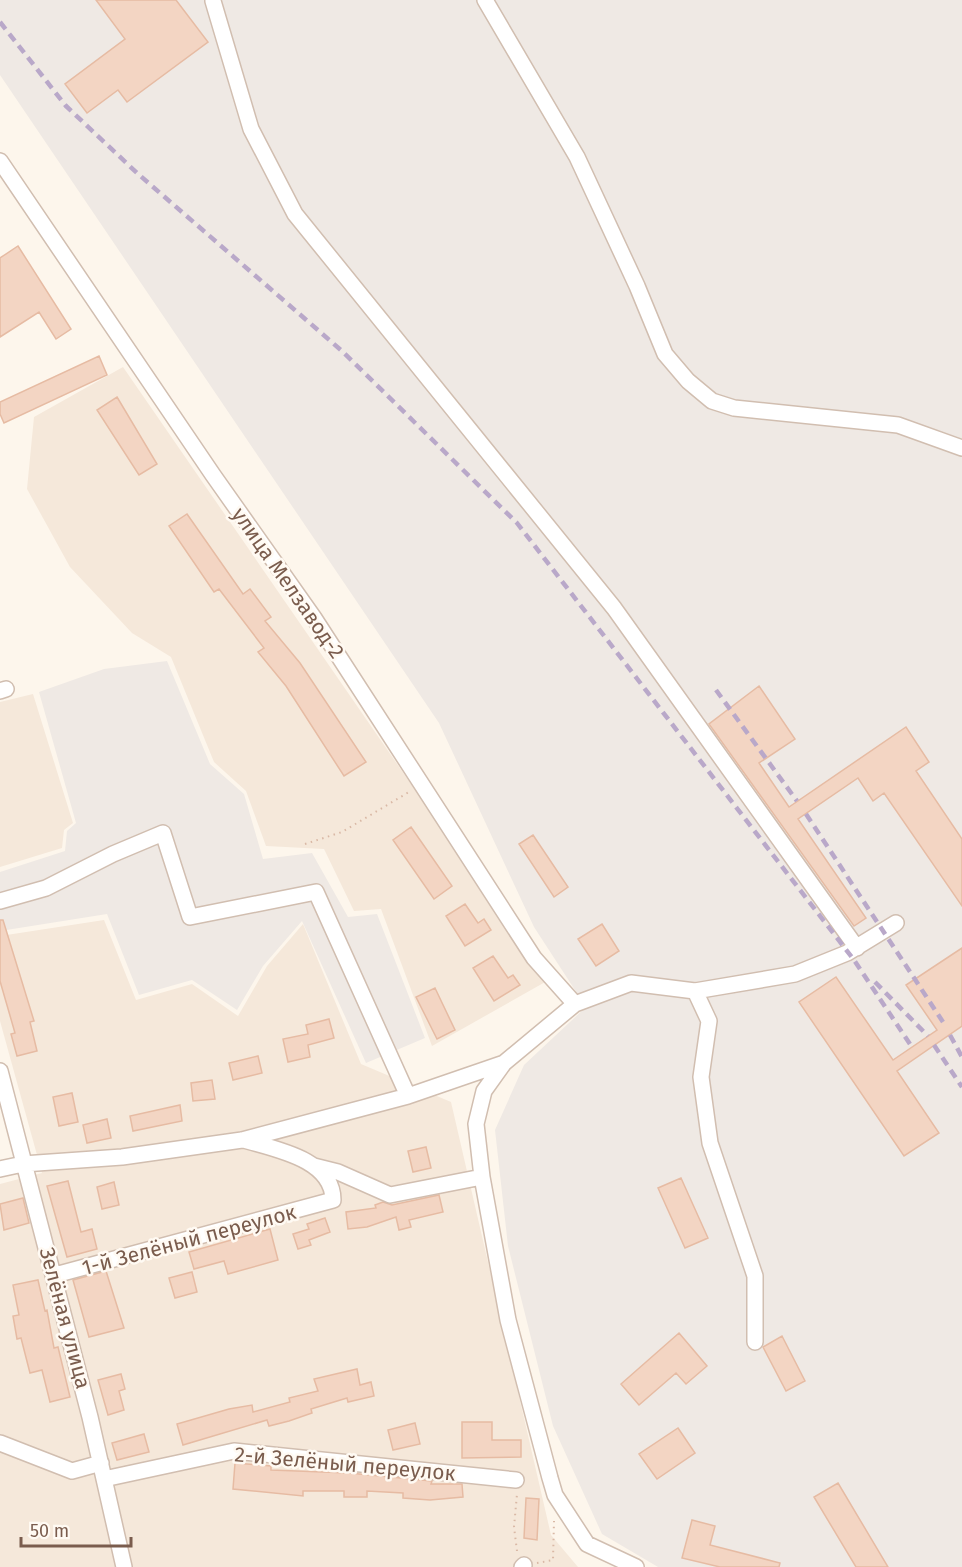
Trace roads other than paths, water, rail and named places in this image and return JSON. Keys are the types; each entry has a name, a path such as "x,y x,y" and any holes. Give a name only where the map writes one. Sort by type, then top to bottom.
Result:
{"street":[{"path":"485,0 577,157 637,285 665,354 688,381 712,401 734,408 898,425 962,448"},
{"path":"213,1 251,129 296,214 614,608 857,948"},
{"name":"улица Мелзавод-2","path":"0,161 213,475 314,618 534,958 575,1004"},
{"path":"0,901 46,888 113,854 163,833 190,917 316,892 408,1096"},
{"path":"636,1567 587,1544 555,1495 508,1320 482,1177 476,1124 484,1091 504,1063 575,1004 631,983 695,991 795,974 857,948 896,923"},
{"path":"695,991 709,1021 702,1077 710,1143 755,1276 755,1342"},
{"path":"0,1169 23,1164 122,1156 242,1140 408,1096 504,1063"},
{"name":"Зелёная улица","path":"0,1071 23,1164 55,1275 124,1567"},
{"path":"242,1140 283,1151 311,1165 338,1172 390,1195 482,1177"},
{"name":"1-й Зелёный переулок","path":"55,1275 333,1200 333,1191 321,1171 311,1165"},
{"path":"0,1443 72,1470 101,1464"},
{"name":"2-й Зелёный переулок","path":"104,1479 234,1451 516,1479"}],"railway":[{"path":"0,22 66,106 137,173 342,351 517,523 854,960 912,1047"},
{"path":"716,690 797,801"},
{"path":"806,814 945,1025"},
{"path":"875,982 928,1036"},
{"path":"950,1035 962,1057"},
{"path":"934,1045 962,1087"}]}
